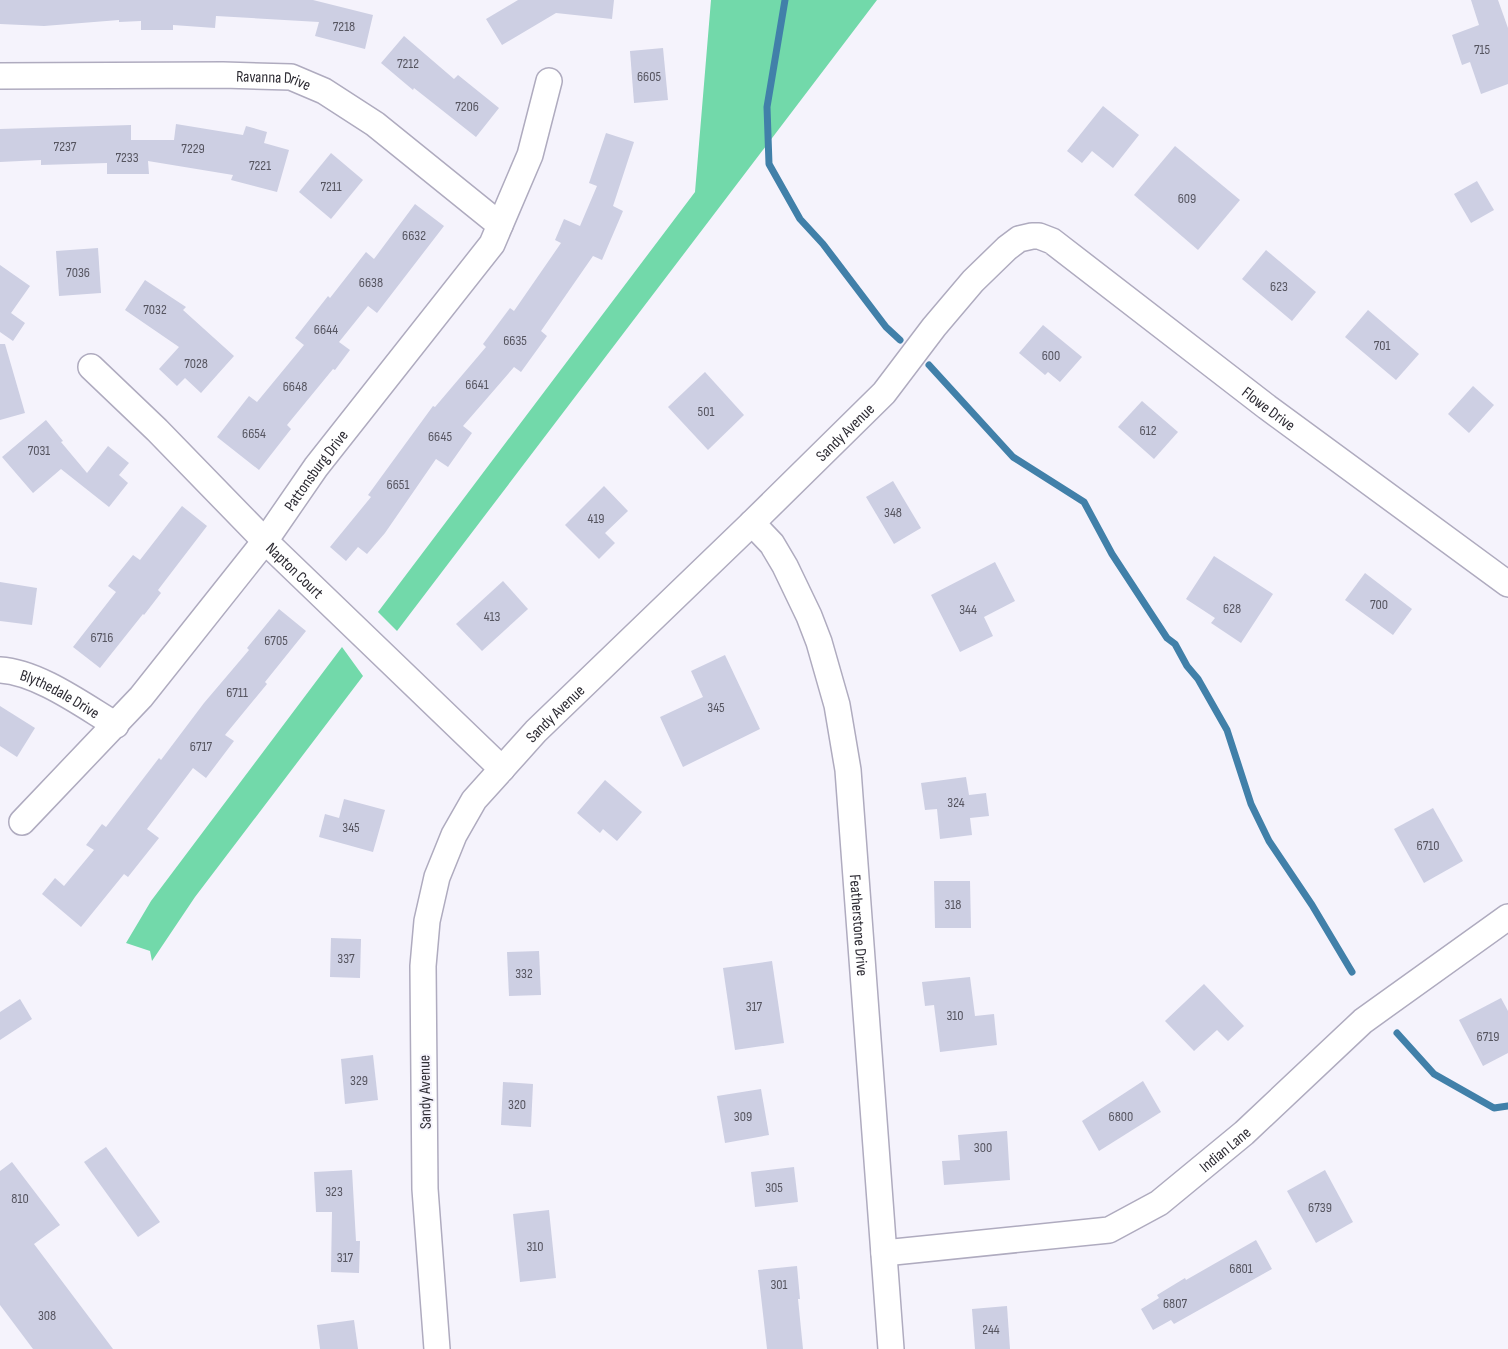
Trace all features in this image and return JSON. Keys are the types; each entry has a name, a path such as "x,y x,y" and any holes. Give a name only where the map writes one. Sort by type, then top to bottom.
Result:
{"street":[{"name":"Ravanna Drive","path":"0,76 223,75 291,77 324,91 375,124 500,225"},
{"name":"Pattonsburg Drive","path":"22,822 141,697 265,541 316,467 492,244 530,155 549,81"},
{"name":"Sandy Avenue","path":"437,1349 425,1189 423,966 427,921 437,877 454,835 474,800 536,731 884,393 934,327 973,281 1007,248 1019,239 1032,236"},
{"name":"Flowe Drive","path":"1032,236 1039,236 1052,241 1267,407 1508,584"},
{"name":"Napton Court","path":"91,367 157,430 265,541 502,768"},
{"name":"Featherstone Drive","path":"752,523 772,544 810,616 837,706 848,770 891,1349"},
{"name":"Blythedale Drive","path":"0,670 22,674 52,687 116,725"},
{"name":"Indian Lane","path":"884,1254 1109,1230 1159,1203 1244,1133 1363,1021 1508,917"}],"green space":[{"path":"711,0 877,0 397,631 378,612 695,192"},
{"path":"342,647 363,676 195,897 152,961 150,951 126,943 151,901"}],"building":[{"path":"0,0 313,0 373,15 365,49 315,36 319,22 216,16 215,28 173,25 173,30 141,30 141,21 119,22 119,20 44,26 0,24"},
{"path":"518,0 614,0 612,19 556,13 502,45 486,19"},
{"path":"1471,0 1498,0 1508,28 1508,84 1481,94 1470,62 1462,65 1452,35 1479,25"},
{"path":"404,36 454,79 458,75 499,108 476,137 414,88 413,90 381,63"},
{"path":"663,48 668,100 634,103 630,51"},
{"path":"1103,106 1139,135 1113,168 1092,151 1082,163 1067,151"},
{"path":"176,124 243,135 246,126 267,132 264,143 289,150 277,192 231,180 233,175 148,161 149,174 107,174 107,163 41,165 41,160 0,162 0,129 131,125 131,140 174,140"},
{"path":"606,133 634,142 613,206 623,211 602,260 593,256 541,331 547,336 521,372 514,367 463,426 472,433 448,467 436,459 385,533 367,554 358,547 346,561 330,547 371,497 368,495 433,406 435,407 486,347 483,344 510,308 514,311 561,243 555,240 564,219 580,226 597,186 589,183"},
{"path":"1175,146 1240,200 1198,250 1134,195"},
{"path":"331,153 363,180 331,219 299,192"},
{"path":"1477,181 1494,210 1471,223 1454,194"},
{"path":"415,204 444,226 377,313 368,306 339,342 350,350 287,425 291,429 259,470 217,437 249,396 257,402 304,345 295,338 328,296 330,298 366,252 374,259"},
{"path":"98,248 101,293 59,296 56,251"},
{"path":"1266,250 1316,292 1292,321 1242,279"},
{"path":"0,265 30,286 11,313 25,323 13,341 0,332"},
{"path":"145,280 186,307 183,310 234,356 201,393 185,378 177,386 159,369 179,347 125,310"},
{"path":"1368,310 1419,354 1396,380 1345,337"},
{"path":"1043,325 1082,357 1060,382 1048,372 1045,375 1019,353"},
{"path":"0,344 5,344 25,413 0,420"},
{"path":"705,372 744,415 708,450 668,407"},
{"path":"1473,386 1494,405 1469,433 1448,414"},
{"path":"1142,401 1178,432 1154,459 1118,427"},
{"path":"46,420 63,441 61,442 87,473 108,446 129,463 119,475 128,483 109,507 61,469 33,493 2,457"},
{"path":"893,481 921,528 894,544 866,497"},
{"path":"604,486 628,511 605,533 615,543 599,559 565,525"},
{"path":"182,506 207,526 158,590 161,593 100,668 73,647 116,592 108,586 133,555 140,560"},
{"path":"1214,556 1273,594 1241,643 1211,623 1215,618 1186,599"},
{"path":"995,562 1015,601 984,617 993,636 960,652 931,595"},
{"path":"1365,573 1412,609 1393,635 1345,600"},
{"path":"503,581 528,609 482,651 456,624"},
{"path":"0,582 37,588 32,625 0,621"},
{"path":"279,609 306,631 265,682 267,684 225,735 234,741 206,778 193,768 147,829 159,838 128,877 124,874 81,927 42,894 55,878 64,886 94,850 86,845 102,824 106,827 159,758 161,760 204,703 249,650 247,648"},
{"path":"725,655 760,729 683,767 660,717 703,697 691,671"},
{"path":"0,706 35,728 17,757 0,746"},
{"path":"966,777 969,795 986,793 989,816 970,818 972,835 940,839 937,809 925,810 921,783"},
{"path":"605,780 642,812 617,841 603,829 600,833 577,813"},
{"path":"344,799 385,810 373,852 319,837 325,814 339,818"},
{"path":"1433,808 1463,861 1424,883 1394,829"},
{"path":"934,881 970,881 971,928 935,928"},
{"path":"331,938 361,939 360,978 330,977"},
{"path":"539,951 541,995 509,996 507,952"},
{"path":"772,961 784,1043 735,1050 723,968"},
{"path":"970,977 975,1016 994,1014 997,1045 940,1052 934,1005 925,1006 922,982"},
{"path":"1204,984 1244,1026 1228,1041 1217,1030 1194,1051 1165,1021"},
{"path":"1501,998 1508,1011 1508,1053 1483,1066 1459,1020"},
{"path":"20,999 32,1019 0,1040 0,1012"},
{"path":"373,1055 378,1100 345,1104 341,1059"},
{"path":"1143,1081 1161,1112 1099,1151 1082,1121"},
{"path":"503,1082 533,1084 531,1127 501,1125"},
{"path":"761,1089 769,1135 725,1143 717,1096"},
{"path":"1007,1131 1010,1180 944,1185 942,1161 960,1160 958,1135"},
{"path":"106,1147 160,1222 138,1237 84,1162"},
{"path":"12,1162 60,1225 34,1244 113,1349 33,1349 0,1305 0,1171"},
{"path":"794,1167 798,1202 755,1207 751,1172"},
{"path":"352,1170 356,1241 360,1241 359,1273 331,1272 332,1212 316,1212 314,1172"},
{"path":"1325,1170 1353,1222 1316,1243 1287,1191"},
{"path":"549,1210 556,1278 520,1282 513,1214"},
{"path":"1256,1240 1272,1269 1174,1324 1171,1320 1153,1330 1141,1309 1159,1298 1157,1295"},
{"path":"797,1266 803,1349 767,1349 758,1270"},
{"path":"1007,1306 1010,1349 975,1349 972,1309"},
{"path":"354,1320 358,1349 320,1349 317,1325"}],"waterway":[{"path":"785,0 767,107 769,164 800,219 823,244 886,327 900,340"},
{"path":"929,365 1013,457 1084,502 1112,554 1167,638 1175,644 1187,666 1198,679 1227,730 1251,804 1269,841 1312,905 1352,972"},
{"path":"1397,1033 1434,1074 1494,1108 1508,1106"}]}
